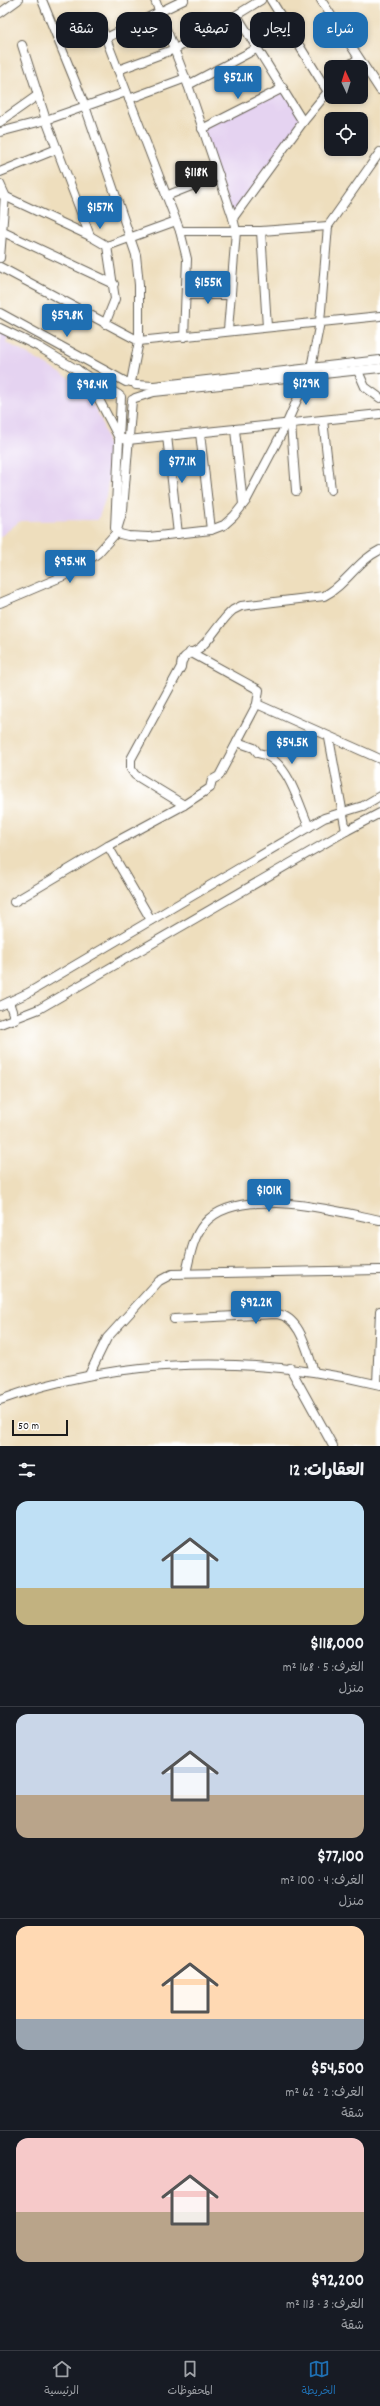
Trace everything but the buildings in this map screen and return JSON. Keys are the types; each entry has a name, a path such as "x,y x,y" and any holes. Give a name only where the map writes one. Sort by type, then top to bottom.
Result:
{"street":[{"path":"0,13 18,0"},
{"path":"42,0 85,106 132,237 138,269 139,341 131,383"},
{"path":"155,0 160,12"},
{"path":"162,12 184,0"},
{"path":"240,12 261,0"},
{"path":"271,0 324,81"},
{"path":"320,0 380,90"},
{"path":"242,24 250,36"},
{"path":"172,42 219,175 236,231 228,330"},
{"path":"108,43 180,231 187,259 184,337"},
{"path":"22,45 46,120 90,236"},
{"path":"118,70 180,46"},
{"path":"0,132 46,120 85,106 187,81 258,48 302,122"},
{"path":"202,129 283,88"},
{"path":"0,122 38,95"},
{"path":"233,218 302,122 324,97"},
{"path":"0,172 57,149"},
{"path":"116,533 137,537 211,530 224,525 243,504 288,424 311,368 320,322 328,226 380,152"},
{"path":"166,196 219,175"},
{"path":"0,184 3,195 0,258"},
{"path":"3,195 90,236 106,246 114,284 115,299 105,324"},
{"path":"106,246 176,221"},
{"path":"180,231 261,231 328,226"},
{"path":"1,231 114,284"},
{"path":"261,231 267,327"},
{"path":"0,267 139,341 184,337 228,330 380,316"},
{"path":"186,295 231,295"},
{"path":"0,313 131,383 138,392 134,399 128,440 123,510 116,533 98,553 73,572 0,603"},
{"path":"0,328 77,369 126,400 134,399 154,392 380,368"},
{"path":"116,533 120,385 131,383 154,386 380,360"},
{"path":"77,369 93,388 119,438 128,440 380,414"},
{"path":"358,371 365,387 380,398"},
{"path":"324,420 331,490"},
{"path":"288,424 296,491"},
{"path":"235,430 243,504"},
{"path":"200,433 211,530"},
{"path":"167,436 178,534"},
{"path":"184,805 135,775 131,769 130,762 181,667 181,661 190,652 201,648 233,610 241,606 324,596 335,591 364,561 380,550"},
{"path":"14,902 108,846 184,805 210,788 212,780 219,776 257,704 259,690 190,652"},
{"path":"257,704 329,738 380,759"},
{"path":"329,738 341,813 346,831"},
{"path":"237,742 254,748 258,753 269,755 284,772 309,827"},
{"path":"0,1006 151,920 324,818 363,806 380,796"},
{"path":"0,1024 15,1020 40,1008 346,831 380,813"},
{"path":"108,846 151,920"},
{"path":"9,1002 15,1020"},
{"path":"186,1272 198,1232 211,1217 228,1208 258,1204 287,1203 380,1220"},
{"path":"89,1375 108,1338 154,1286 165,1277 186,1272 380,1270"},
{"path":"0,1400 48,1383 89,1375 137,1368 196,1365 290,1368 314,1371 378,1384 380,1311"},
{"path":"174,1319 277,1314 285,1316 297,1327 314,1371"},
{"path":"290,1368 333,1446"}],"shaded area":[{"path":"283,88 303,122 233,218 202,129"},
{"path":"0,331 9,335 6,342 71,379 92,403 101,419 109,449 109,475 106,497 98,520 20,521 0,537"}]}
